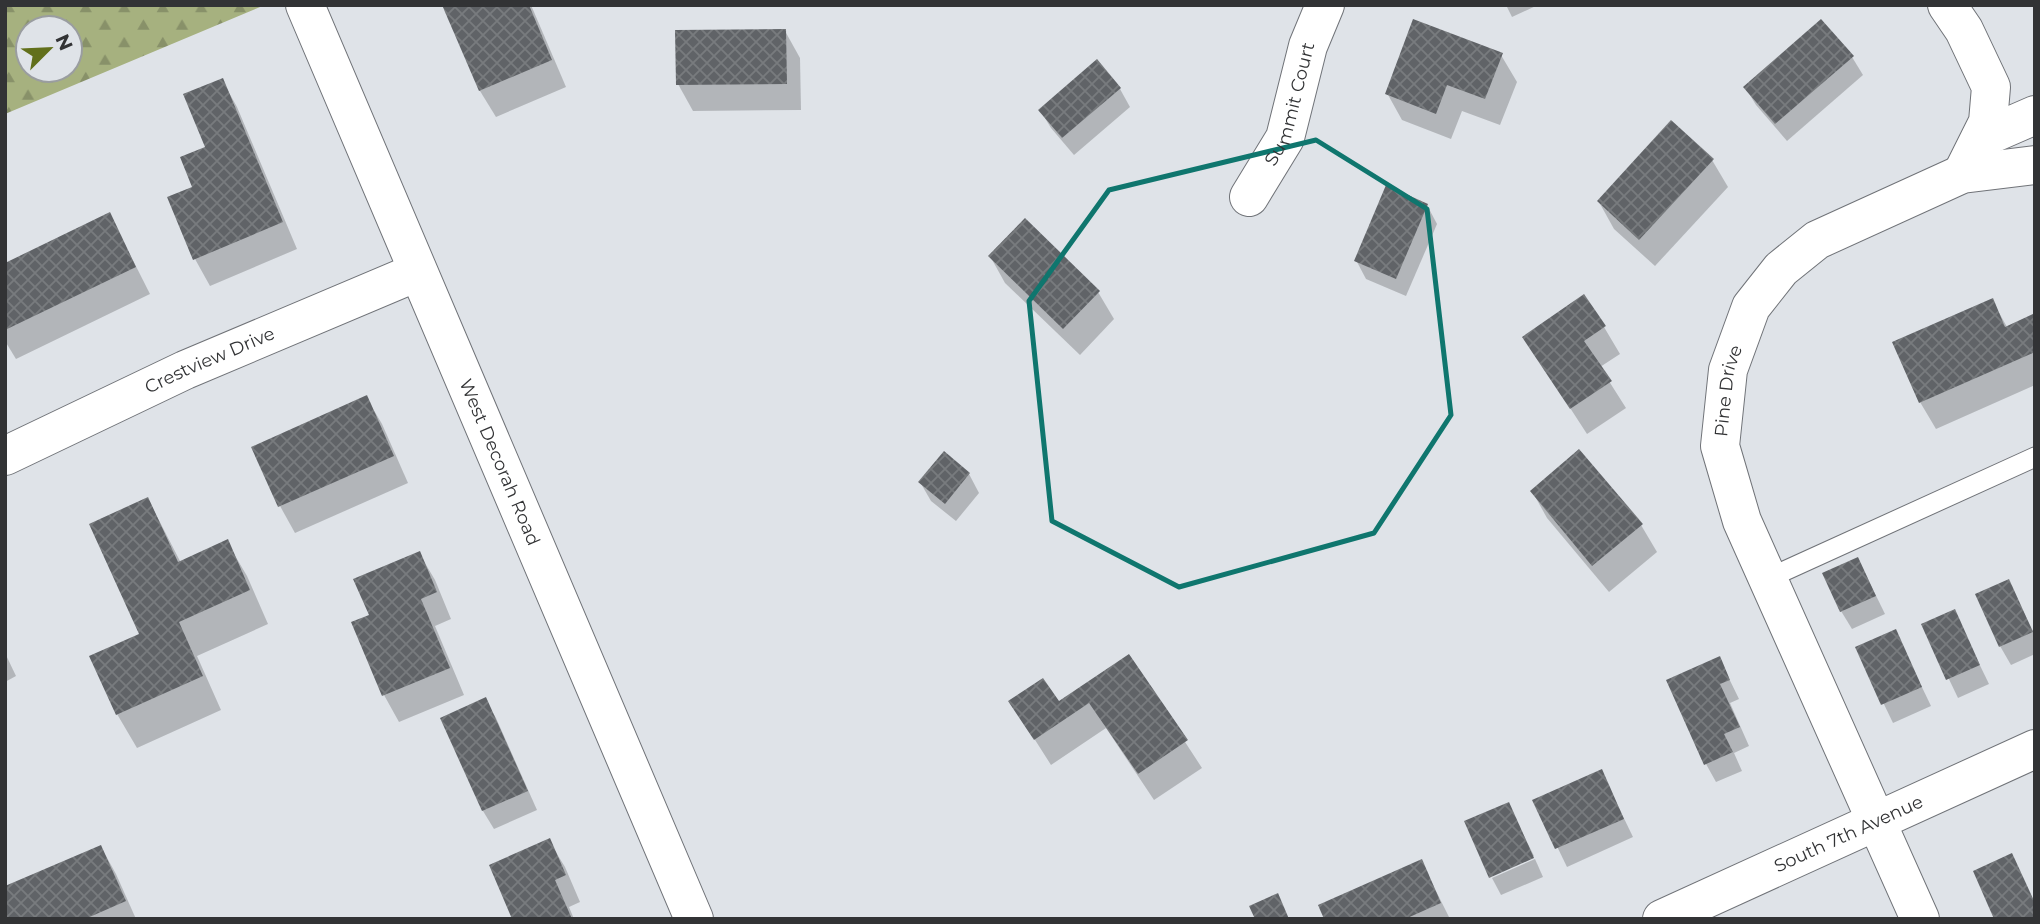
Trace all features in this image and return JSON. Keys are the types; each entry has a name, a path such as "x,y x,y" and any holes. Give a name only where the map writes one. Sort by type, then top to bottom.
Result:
{"street":[{"name":"West Decorah Road","path":"305,5 694,919"},
{"name":"Summit Court","path":"1249,197 1285,138 1308,46 1325,5"},
{"path":"1947,5 1964,30 1991,86 1989,122 1962,174"},
{"path":"1980,139 2035,116"},
{"name":"Pine Drive","path":"1920,919 1742,521 1720,446 1728,370 1751,307 1781,269 1817,240 1962,174 2035,165"},
{"name":"Crestview Drive","path":"5,456 185,370 417,272"},
{"name":"South 7th Avenue","path":"1662,919 2035,749"}],"lane":[{"path":"1769,578 2035,457"}],"highlighted area":[{"path":"1316,140 1427,209 1451,415 1374,533 1179,587 1052,521 1029,301 1109,190"}],"green space":[{"path":"5,5 265,5 84,81 84,14 14,14 14,84 77,84 5,114"}],"building":[{"path":"442,5 529,5 552,60 479,91"},
{"path":"1413,19 1503,53 1485,99 1447,85 1436,114 1385,94"},
{"path":"1821,19 1854,56 1775,124 1743,87"},
{"path":"786,29 787,84 676,85 675,30"},
{"path":"1097,59 1121,88 1062,138 1038,110"},
{"path":"223,78 283,222 193,260 167,197 192,187 180,157 205,147 183,94"},
{"path":"1671,120 1714,159 1639,240 1597,201"},
{"path":"1386,185 1428,204 1396,279 1354,261"},
{"path":"110,212 136,267 5,330 5,263"},
{"path":"1025,218 1100,291 1063,329 988,256"},
{"path":"1584,294 1606,326 1584,341 1612,381 1570,409 1522,337"},
{"path":"1993,298 2005,327 2035,313 2035,352 1919,403 1892,342"},
{"path":"367,395 394,456 278,507 251,447"},
{"path":"1579,449 1643,524 1592,566 1530,491"},
{"path":"944,451 970,473 945,504 918,482"},
{"path":"148,497 178,562 228,539 250,590 179,622 203,676 116,715 89,656 139,634 89,524"},
{"path":"420,551 437,592 421,599 450,668 382,696 351,622 369,615 353,579"},
{"path":"1858,557 1876,596 1840,612 1822,573"},
{"path":"2009,579 2033,632 1999,647 1975,594"},
{"path":"1955,609 1980,665 1946,680 1921,624"},
{"path":"1896,629 1922,687 1881,705 1855,647"},
{"path":"1129,654 1188,740 1138,774 1089,703 1034,740 1008,701 1043,678 1059,701"},
{"path":"1720,656 1730,680 1720,684 1740,727 1724,734 1733,752 1704,765 1666,680"},
{"path":"486,697 528,791 482,811 440,718"},
{"path":"1602,769 1624,819 1555,849 1532,800"},
{"path":"1509,802 1534,858 1489,878 1464,821"},
{"path":"550,838 566,875 555,880 572,919 512,919 489,865"},
{"path":"101,845 126,901 85,919 5,919 5,886"},
{"path":"2012,853 2035,903 2035,916 2028,919 1994,919 1973,871"},
{"path":"1422,859 1441,903 1405,919 1324,919 1318,905"},
{"path":"1278,893 1289,919 1255,919 1249,906"}]}
